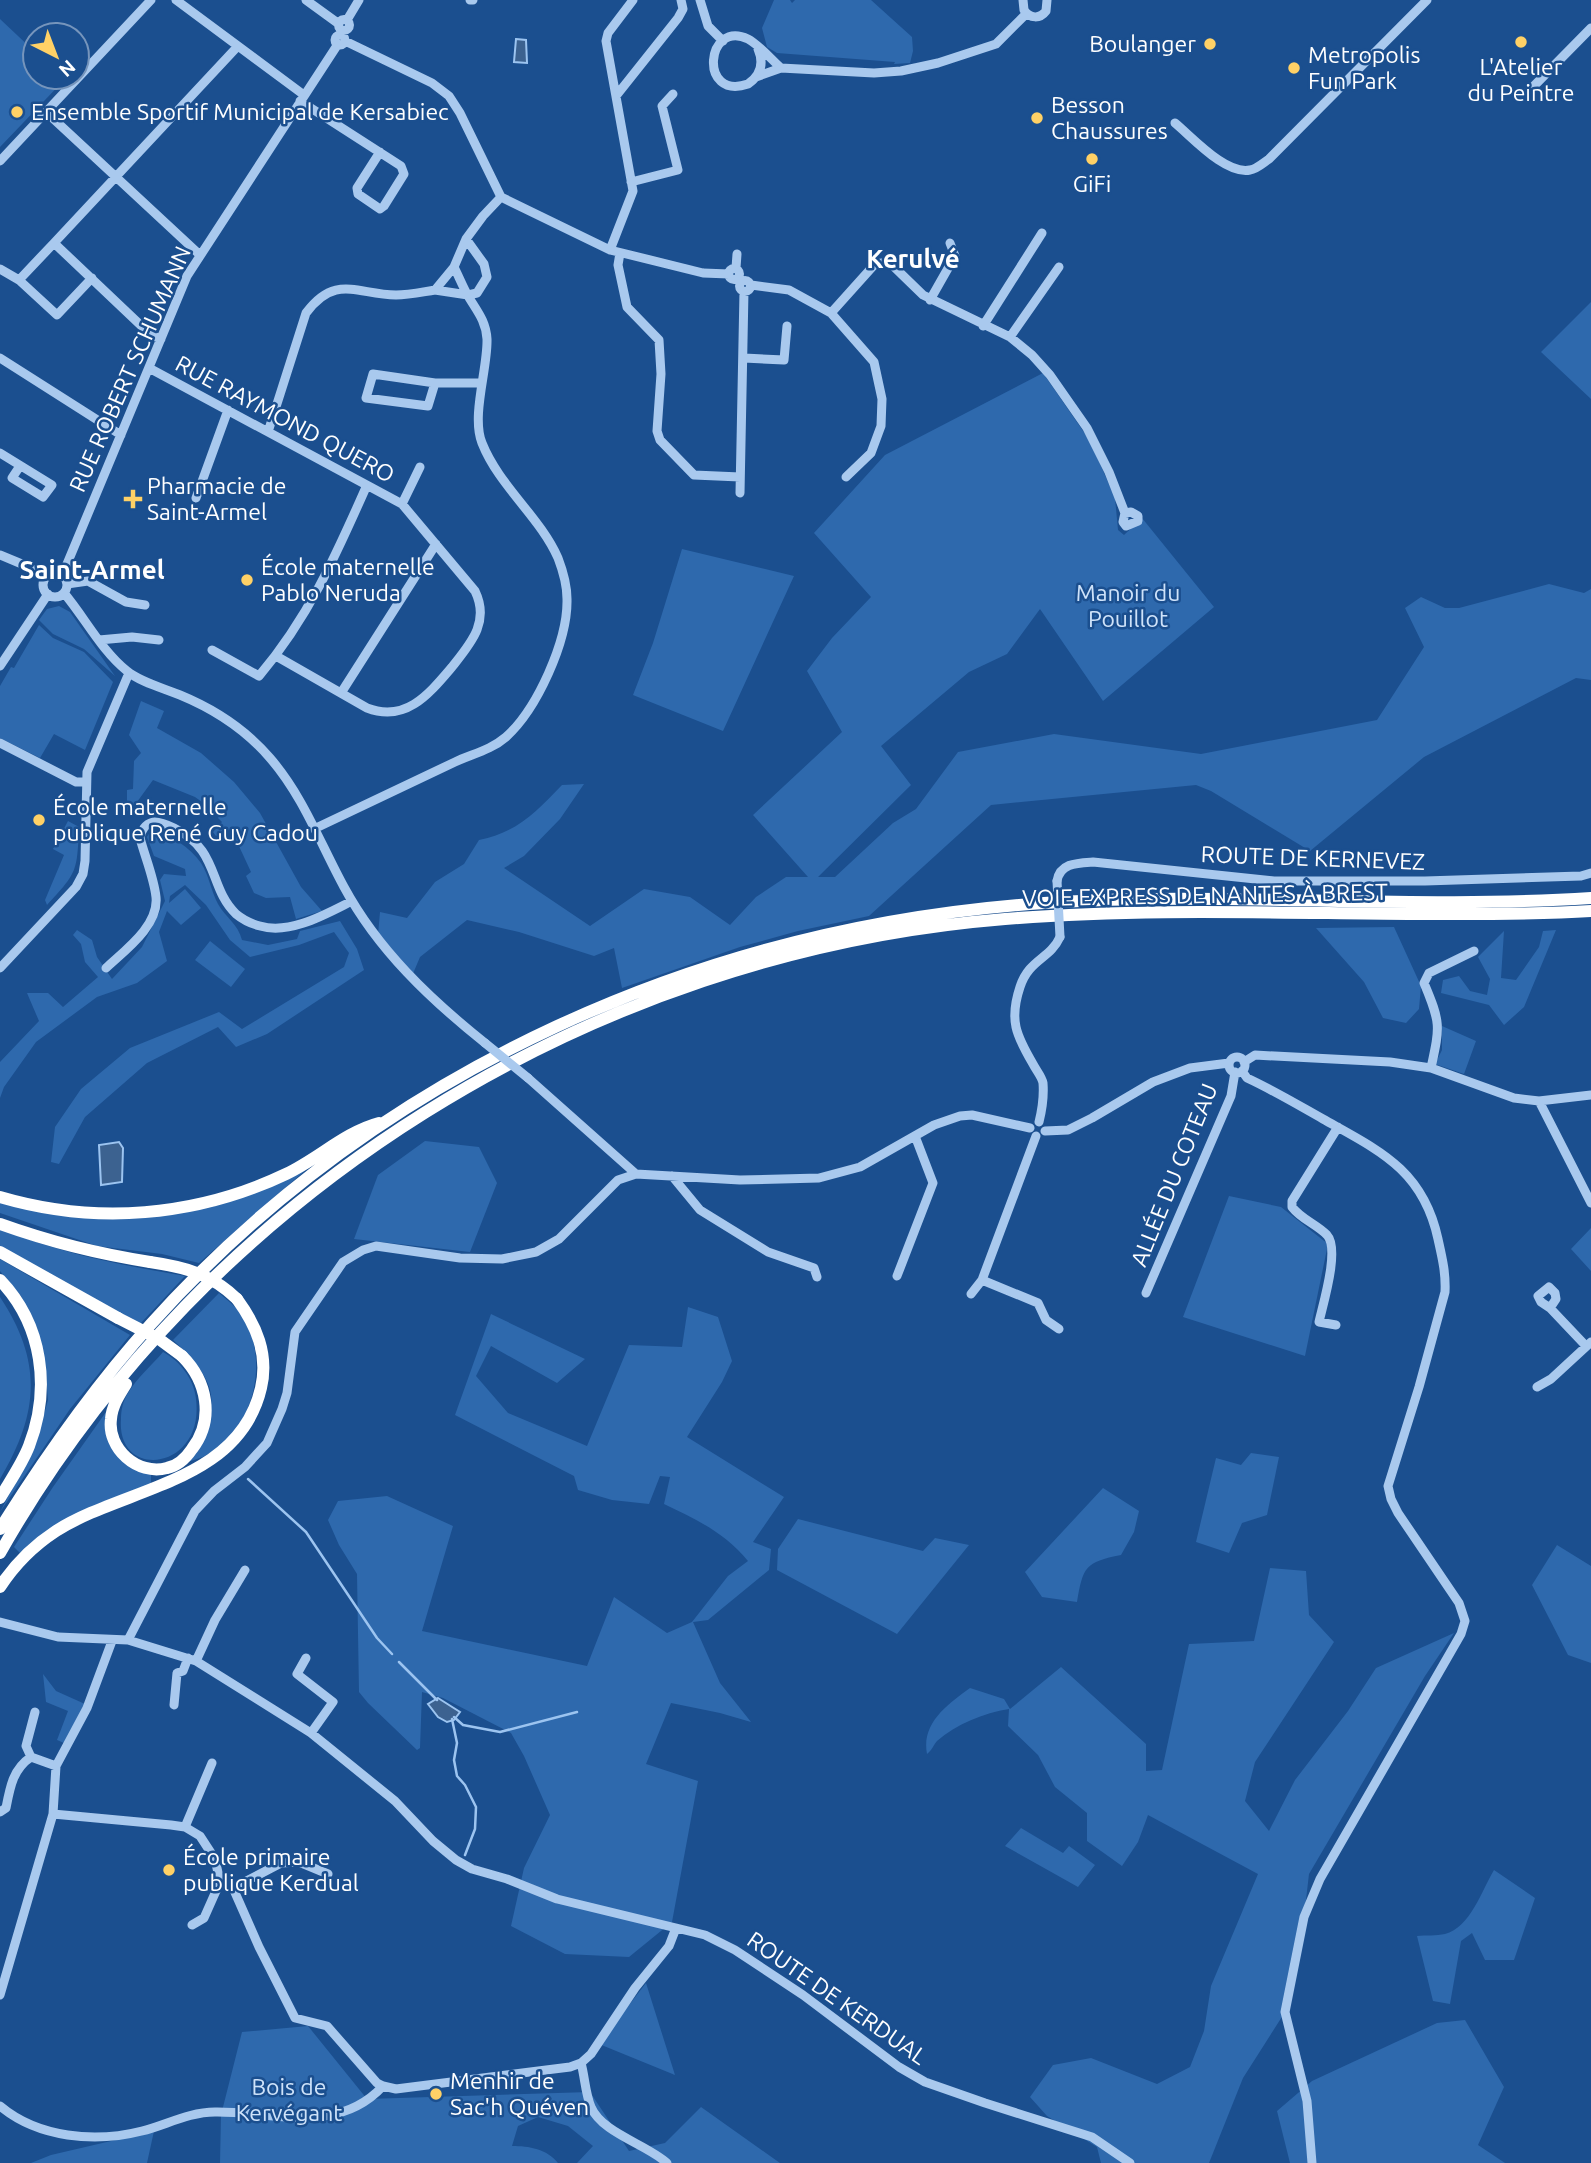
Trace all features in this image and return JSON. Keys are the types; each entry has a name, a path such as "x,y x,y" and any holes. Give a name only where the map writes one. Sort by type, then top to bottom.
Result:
{"highway":[{"name":"VOIE EXPRESS DE NANTES À BREST","path":"0,1529 63,1434 159,1316 255,1223 333,1159 441,1087 513,1046 623,996 794,940 870,924 962,910 1050,902 1193,899 1468,901 1591,898"},
{"name":"VOIE EXPRESS DE NANTES À BREST","path":"0,1553 74,1440 152,1342 263,1232 341,1169 418,1116 552,1041 625,1008 743,967 798,952 964,923 1139,912 1468,914 1591,911"},
{"path":"0,1197 88,1213 150,1213 177,1209 253,1188 307,1163 362,1127 390,1120"},
{"path":"0,1224 79,1250 187,1268 202,1273 237,1299 256,1329 262,1352 263,1377 253,1414 236,1437 200,1466 164,1484 106,1506 56,1531 32,1548 12,1568 0,1587"},
{"path":"0,1252 159,1339 182,1356 197,1375 206,1403 204,1425 195,1446 181,1462 162,1470 143,1468 123,1454 116,1444 110,1425 118,1397 144,1361 152,1342"},
{"path":"0,1280 31,1327 38,1350 42,1391 38,1420 28,1448 0,1498"}],"street":[{"path":"0,161 151,0"},
{"path":"176,0 302,98 401,166 404,174 380,209 358,194 357,188 380,152"},
{"path":"306,0 342,32 432,83 449,96 501,197 610,250 703,273 733,273 746,286 789,290 831,313 874,362 882,399 881,425 871,453 846,477"},
{"name":"RUE ROBERT SCHUMANN","path":"64,584 121,435 187,276 302,98 359,0"},
{"path":"610,250 633,191 606,41 608,33 633,0"},
{"path":"616,96 678,18 683,9 681,0"},
{"path":"700,0 708,26 723,41"},
{"path":"1023,0 1026,14"},
{"path":"1026,14 1041,16 1047,8 1047,0"},
{"path":"1175,123 1225,165 1240,171 1253,170 1269,159 1427,0"},
{"path":"781,68 743,37 731,37 723,41 712,58 718,77 726,84 737,86 781,68 874,73 915,68 996,44 1026,14"},
{"path":"1528,92 1591,28"},
{"path":"19,280 238,46"},
{"path":"756,77 762,63 758,49"},
{"path":"631,182 678,170 662,106 673,94"},
{"path":"46,112 200,255"},
{"path":"435,290 454,267 466,239 501,197"},
{"path":"983,326 1042,233"},
{"path":"268,432 306,313 321,296 348,287 398,295 435,290 468,295 477,293 487,277 484,264 466,239"},
{"path":"54,243 151,335 161,340"},
{"path":"930,300 955,256 950,243"},
{"path":"620,253 618,265 627,307 659,340 661,374 657,431 660,440 694,475 740,477"},
{"path":"733,273 737,254"},
{"path":"831,313 869,270 883,261 897,268 930,300 1010,337 1032,355 1050,376 1087,428 1109,472 1125,513"},
{"path":"316,828 492,747 508,735 532,706 557,651 568,602 566,583 558,558 512,494 482,444 479,429 482,392 480,383 487,338 483,317 454,267"},
{"path":"1010,337 1059,267"},
{"path":"0,269 19,280 57,315 92,278"},
{"path":"740,494 746,286"},
{"path":"744,358 783,360 787,326"},
{"path":"0,358 121,435"},
{"name":"RUE RAYMOND QUERO","path":"149,368 402,504"},
{"path":"435,383 428,406 366,398 373,374 435,383 480,383"},
{"path":"196,498 228,410"},
{"path":"0,453 20,466"},
{"path":"276,656 372,710 388,713 405,710 429,694 475,638 481,620 475,591 402,504 420,467"},
{"path":"212,650 259,676 276,656 325,578 367,485"},
{"path":"341,693 436,544"},
{"path":"0,555 29,567 45,578"},
{"path":"64,584 58,596 48,594 43,587 45,578 53,573 64,584 99,640 129,673 189,698 225,717 271,759 316,828 352,901 391,956 432,998 528,1078 636,1174"},
{"path":"64,584 88,581 125,602 145,605"},
{"path":"0,666 48,594"},
{"path":"99,640 132,637 159,640"},
{"path":"0,968 76,887 83,874 87,772 129,673"},
{"path":"0,743 76,782 85,782"},
{"path":"106,968 134,942 154,911 156,898 140,838 145,827 153,822 164,824 188,836 210,862 225,900 236,914 262,927 293,925 317,919 352,901"},
{"name":"ROUTE DE KERNEVEZ","path":"1039,1122 1043,1082 1018,1039 1013,1024 1015,1004 1027,971 1056,945 1060,937 1057,881 1060,871 1068,866 1093,862 1274,881 1425,881 1581,876 1591,873"},
{"path":"1431,1068 1439,1030 1436,1012 1424,983 1429,973 1474,951"},
{"path":"1045,1130 1068,1130 1153,1082 1191,1068 1237,1067 1255,1055 1390,1062 1431,1068 1514,1098 1539,1101 1591,1095"},
{"path":"1237,1067 1247,1078 1338,1127 1402,1168 1425,1198 1434,1218 1444,1264 1445,1292 1388,1486 1398,1513 1459,1603 1465,1621 1455,1646 1320,1879 1304,1917 1285,2012 1307,2101 1312,2163"},
{"name":"ALLÉE DU COTEAU","path":"1146,1293 1231,1096 1237,1067"},
{"path":"1539,1101 1591,1203"},
{"path":"0,1622 58,1637 128,1640 195,1511 214,1491 245,1467 267,1443 287,1393 295,1332 343,1262 352,1255 376,1246 485,1259 520,1257 536,1252 559,1239 618,1180 636,1174 740,1180 819,1178 860,1167 934,1125 961,1116 972,1115 1040,1136 1045,1130"},
{"path":"971,1294 982,1280 1033,1132 1034,1122 1039,1122 1045,1130"},
{"path":"1336,1325 1319,1322 1332,1259 1332,1244 1328,1236 1292,1207 1292,1201 1338,1127"},
{"path":"897,1276 933,1183 915,1136"},
{"path":"672,1176 700,1210 768,1252 814,1268 817,1278"},
{"path":"982,1280 1038,1303 1046,1320 1059,1329"},
{"path":"1537,1387 1551,1379 1588,1344 1550,1308"},
{"path":"174,1705 177,1673 183,1671 192,1660 245,1570"},
{"name":"ROUTE DE KERDUAL","path":"128,1640 192,1660 232,1681 311,1733 368,1777 433,1841 464,1864 557,1899 705,1936 735,1950 803,1995 899,2067 925,2082 1092,2137 1130,2163"},
{"path":"0,1995 53,1814 56,1766 87,1708 112,1641"},
{"path":"306,1658 297,1674 333,1702 311,1733"},
{"path":"35,1712 26,1746 31,1757 56,1766"},
{"path":"0,1812 6,1808 11,1782 17,1771 31,1757"},
{"path":"185,1828 212,1763"},
{"path":"53,1814 185,1828 200,1836 215,1858 220,1882 204,1918 192,1925"},
{"path":"233,1888 281,1863 299,1862 328,1874"},
{"path":"220,1882 233,1888 295,2018 327,2026 377,2083 396,2089 570,2067 581,2063 591,2054 629,1997 669,1946 676,1928"},
{"path":"581,2063 588,2100 601,2122 667,2163"},
{"path":"0,2106 28,2125 58,2134 100,2137 120,2135 215,2112 327,2117 348,2110 383,2087"}],"green space":[{"path":"774,0 790,0 792,3 795,0 871,0 912,37 910,63 894,64 895,62 777,53 767,47 762,28"},
{"name":"Ensemble Sportif Municipal de Kersabiec","path":"0,19 21,39 21,91 54,91 0,147"},
{"path":"1591,302 1591,399 1541,352"},
{"name":"Manoir du Pouillot","path":"1043,373 1090,441 1115,498 1118,530 1124,535 1142,518 1214,607 1103,701 1040,609 1007,654 969,672 881,746 911,785 818,877 835,877 893,823 916,809 958,752 1054,734 1201,754 1377,720 1424,647 1405,608 1421,597 1445,608 1459,608 1549,584 1584,593 1591,589 1591,680 1576,678 1424,757 1310,851 1211,791 1196,785 991,805 869,916 740,947 622,988 614,948 594,956 519,932 467,920 420,957 412,976 378,935 380,912 407,918 435,882 464,864 479,840 516,826 535,812 562,785 584,784 560,819 524,856 504,868 590,926 644,889 690,897 730,925 756,897 786,877 808,877 753,815 842,732 807,671 832,638 871,597 814,533 885,455"},
{"path":"682,549 794,576 723,731 633,695 653,643"},
{"path":"59,606 70,612 115,676 84,649 53,634 39,620 47,609"},
{"path":"39,625 53,638 84,652 113,682 85,750 54,734 40,758 0,738 0,686"},
{"path":"141,701 164,711 157,728 201,753 234,782 260,813 301,887 322,911 296,919 290,897 266,898 254,893 246,876 251,872 231,829 216,836 213,832 222,822 218,818 220,815 195,797 153,780 129,813 127,790 133,789 134,761 141,753 129,735"},
{"path":"68,821 79,827 74,870 47,905 45,900 64,855 53,849"},
{"path":"152,829 179,842 201,863 218,904 238,930 242,940 268,945 297,939 300,931 340,921 357,949 364,970 267,1034 236,1047 218,1027 147,1063 85,1117 59,1164 51,1162 55,1127 81,1089 130,1048 219,1012 242,1029 344,967 349,953 334,932 299,945 250,957 230,940 206,905 185,885 170,896 169,903 185,889 201,908 181,925 167,911 159,932 167,961 137,983 97,997 36,1042 4,1087 0,1098 0,1062 39,1021 27,993 48,993 63,1007 98,977 85,962 81,944 73,935 77,930 92,940 97,957 112,979 142,947 165,901 160,880 164,874 186,876 185,869 154,856 147,837"},
{"path":"1394,927 1421,986 1419,1009 1406,1023 1383,1018 1364,982 1316,928"},
{"path":"1556,930 1524,1007 1504,1025 1489,1005 1441,993 1443,980 1459,976 1470,991 1487,995 1490,979 1478,957 1504,931 1501,978 1516,980 1539,947 1543,931"},
{"path":"210,941 245,969 231,987 195,960"},
{"path":"1442,1026 1476,1041 1464,1074 1435,1064 1442,1050"},
{"path":"425,1141 479,1147 497,1183 470,1252 354,1239 378,1175"},
{"path":"308,1168 199,1263 162,1254 97,1246 0,1213 0,1199 146,1217"},
{"path":"1229,1196 1281,1207 1328,1244 1305,1356 1183,1317"},
{"path":"0,1228 68,1252 185,1276 140,1324 0,1246"},
{"path":"1591,1228 1591,1271 1571,1249"},
{"path":"0,1259 130,1335 70,1409 0,1512 36,1443 48,1400 44,1355 37,1328 21,1296 0,1271"},
{"path":"219,1293 234,1305 245,1320 256,1356 256,1375 246,1413 236,1429 206,1455 187,1462 207,1418 211,1396 200,1369 173,1340"},
{"path":"0,1297 24,1344 31,1388 22,1432 0,1479"},
{"path":"688,1307 718,1317 732,1361 687,1437 784,1497 753,1542 771,1549 769,1570 708,1620 693,1622 720,1683 751,1722 671,1703 646,1764 698,1781 672,1922 629,1957 565,1954 511,1926 524,1868 550,1815 524,1756 511,1733 443,1698 422,1692 420,1748 417,1750 368,1703 359,1692 357,1574 339,1545 328,1520 338,1501 387,1496 453,1526 422,1631 587,1666 614,1597 667,1633 692,1622 728,1576 748,1561 720,1534 664,1504 670,1477 660,1476 649,1504 612,1500 578,1490 574,1476 455,1415 491,1314 585,1359 557,1383 491,1346 476,1376 508,1413 587,1446 629,1345 682,1347"},
{"path":"163,1352 175,1360 192,1384 196,1399 195,1423 187,1441 175,1453 160,1459 145,1459 132,1452 123,1439 122,1409 132,1387"},
{"path":"106,1412 108,1436 151,1474 151,1484 100,1503 56,1525 20,1553 14,1547"},
{"path":"1251,1453 1279,1457 1267,1515 1242,1523 1229,1553 1196,1542 1216,1458 1241,1465"},
{"path":"1103,1488 1139,1511 1134,1532 1121,1555 1100,1560 1088,1568 1081,1581 1077,1602 1042,1597 1025,1572"},
{"path":"798,1519 923,1551 935,1538 969,1545 897,1634 777,1570 778,1549"},
{"path":"1557,1545 1591,1566 1591,1663 1568,1655 1532,1585"},
{"path":"1270,1568 1306,1571 1309,1615 1334,1642 1255,1762 1245,1801 1269,1831 1295,1780 1348,1711 1376,1668 1454,1633 1425,1676 1309,1874 1304,1917 1285,2012 1243,2078 1209,2163 1101,2163 1097,2147 1047,2116 1030,2097 1053,2065 1091,2058 1157,2084 1190,2067 1204,2031 1211,1986 1258,1874 1148,1815 1138,1842 1122,1866 1087,1841 1087,1813 1055,1787 1038,1755 1008,1726 1009,1709 980,1716 962,1724 937,1741 927,1754 928,1733 938,1715 970,1688 1004,1699 1010,1709 1061,1667 1146,1744 1146,1771 1162,1770 1189,1644 1254,1641"},
{"path":"43,1674 56,1691 85,1704 64,1743 57,1740 68,1711 46,1702"},
{"path":"1021,1828 1063,1853 1069,1846 1095,1865 1078,1887 1005,1846"},
{"path":"1494,1870 1535,1898 1514,1960 1485,1960 1472,1933 1461,1941 1450,2004 1433,2001 1417,1936 1445,1934 1462,1924"},
{"path":"646,1983 675,2075 599,2044"},
{"path":"1465,2020 1504,2087 1478,2145 1505,2163 1290,2163 1277,2111 1312,2081 1437,2023"},
{"name":"Bois de Kervégant","path":"308,2026 367,2099 590,2092 629,2151 665,2143 701,2107 780,2163 577,2163 593,2146 568,2126 538,2117 518,2126 512,2146 537,2149 549,2154 558,2163 220,2163 221,2115 242,2032"},
{"path":"154,2131 147,2163 31,2163 51,2155"}],"shaded area":[{"path":"516,39 526,40 527,63 514,62"},
{"path":"119,1142 123,1148 122,1182 101,1185 99,1145"},
{"path":"438,1698 460,1712 454,1720 447,1722 438,1717 428,1704"}],"waterway":[{"path":"248,1479 306,1532 377,1638 392,1654"},
{"path":"399,1662 437,1700"},
{"path":"454,1717 463,1725 500,1732 577,1712"},
{"path":"452,1719 457,1743 454,1760 457,1776 465,1785 476,1807 475,1829 465,1855"}],"place":[{"name":"L'Atelier du Peintre","path":"1521,42"},
{"name":"Boulanger","path":"1210,44"},
{"name":"Metropolis Fun Park","path":"1294,68"},
{"name":"Ensemble Sportif Municipal de Kersabiec","path":"17,112"},
{"name":"Besson Chaussures","path":"1037,118"},
{"name":"GiFi","path":"1092,159"},
{"name":"Pharmacie de Saint-Armel","path":"133,499"},
{"name":"École maternelle Pablo Neruda","path":"247,580"},
{"name":"École maternelle publique René Guy Cadou","path":"39,820"},
{"name":"École primaire publique Kerdual","path":"169,1870"},
{"name":"Menhir de Sac'h Quéven","path":"436,2094"}],"district":[{"name":"Kerulvé","path":"913,259"},
{"name":"Saint-Armel","path":"92,570"}]}
